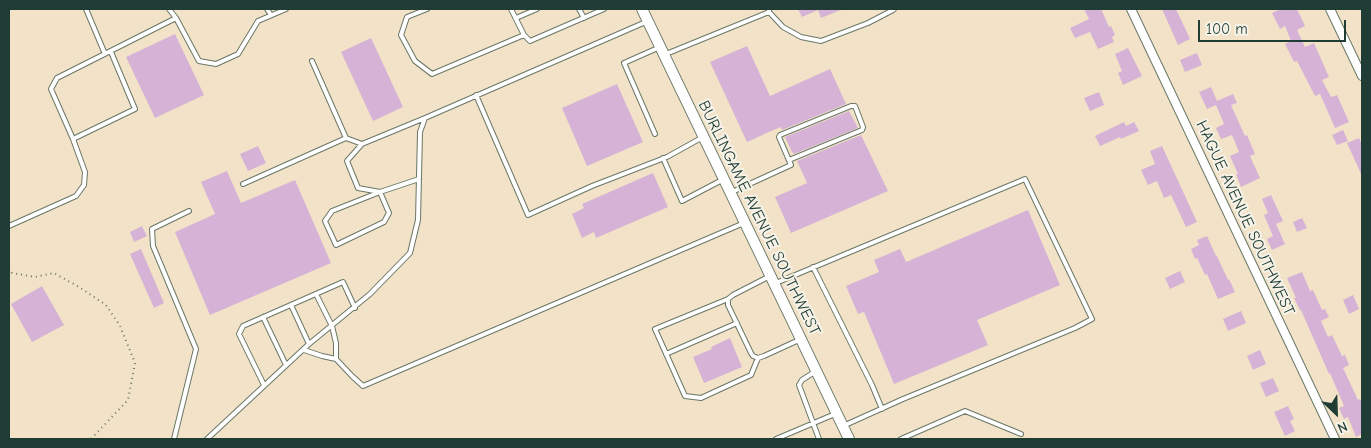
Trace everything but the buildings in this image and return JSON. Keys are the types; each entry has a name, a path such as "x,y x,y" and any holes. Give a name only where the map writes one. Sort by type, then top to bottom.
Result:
{"street":[{"name":"BURLINGAME AVENUE SOUTHWEST","path":"642,9 849,439"},
{"name":"HAGUE AVENUE SOUTHWEST","path":"1131,9 1335,439"},
{"path":"1330,9 1362,76"}],"lane":[{"path":"86,9 105,54"},
{"path":"169,9 176,18 199,61 216,64 238,54 258,21 286,9"},
{"path":"267,9 271,15"},
{"path":"427,9 407,17 401,34 415,62 432,74 524,35"},
{"path":"511,9 524,35 530,41 604,9"},
{"path":"516,18 537,9"},
{"path":"579,9 584,18"},
{"path":"655,134 624,63 662,51 769,11 782,27 801,37 821,41 868,23 894,9"},
{"path":"9,226 76,196 84,185 85,172 51,88 57,78 176,18"},
{"path":"380,192 358,188 347,161 362,144 648,21"},
{"path":"73,139 135,109 111,52"},
{"path":"312,61 346,138"},
{"path":"476,95 528,214 663,158 703,137"},
{"path":"730,193 790,166 791,164 789,160 779,137 780,135 855,106 863,127 862,130 789,160"},
{"path":"207,439 286,365 355,308 410,253 418,220 420,132 425,118"},
{"path":"243,184 346,138 362,144"},
{"path":"663,158 682,201 724,179"},
{"path":"380,192 389,213 384,222 336,245 325,220 332,211 380,192 418,179"},
{"path":"758,358 751,375 701,398 685,396 655,329 728,299 733,295 813,267 1025,179 1092,319 1076,328 843,426"},
{"path":"174,439 196,349 152,246 152,229 189,212"},
{"path":"304,350 336,359 362,386 744,222"},
{"path":"813,267 882,408"},
{"path":"264,385 239,334 243,326 343,282 355,308"},
{"path":"316,294 332,326 336,343 336,359"},
{"path":"728,299 728,305 753,356 758,358 764,356 801,339"},
{"path":"291,305 310,344"},
{"path":"263,317 286,365"},
{"path":"666,354 737,323"},
{"path":"816,371 802,380 799,385 819,439"},
{"path":"901,439 965,411 1021,434"},
{"path":"776,439 837,414"}],"path":[{"path":"9,268 12,273 35,277 54,273 106,305 120,326 135,363 128,400 92,439"}]}
